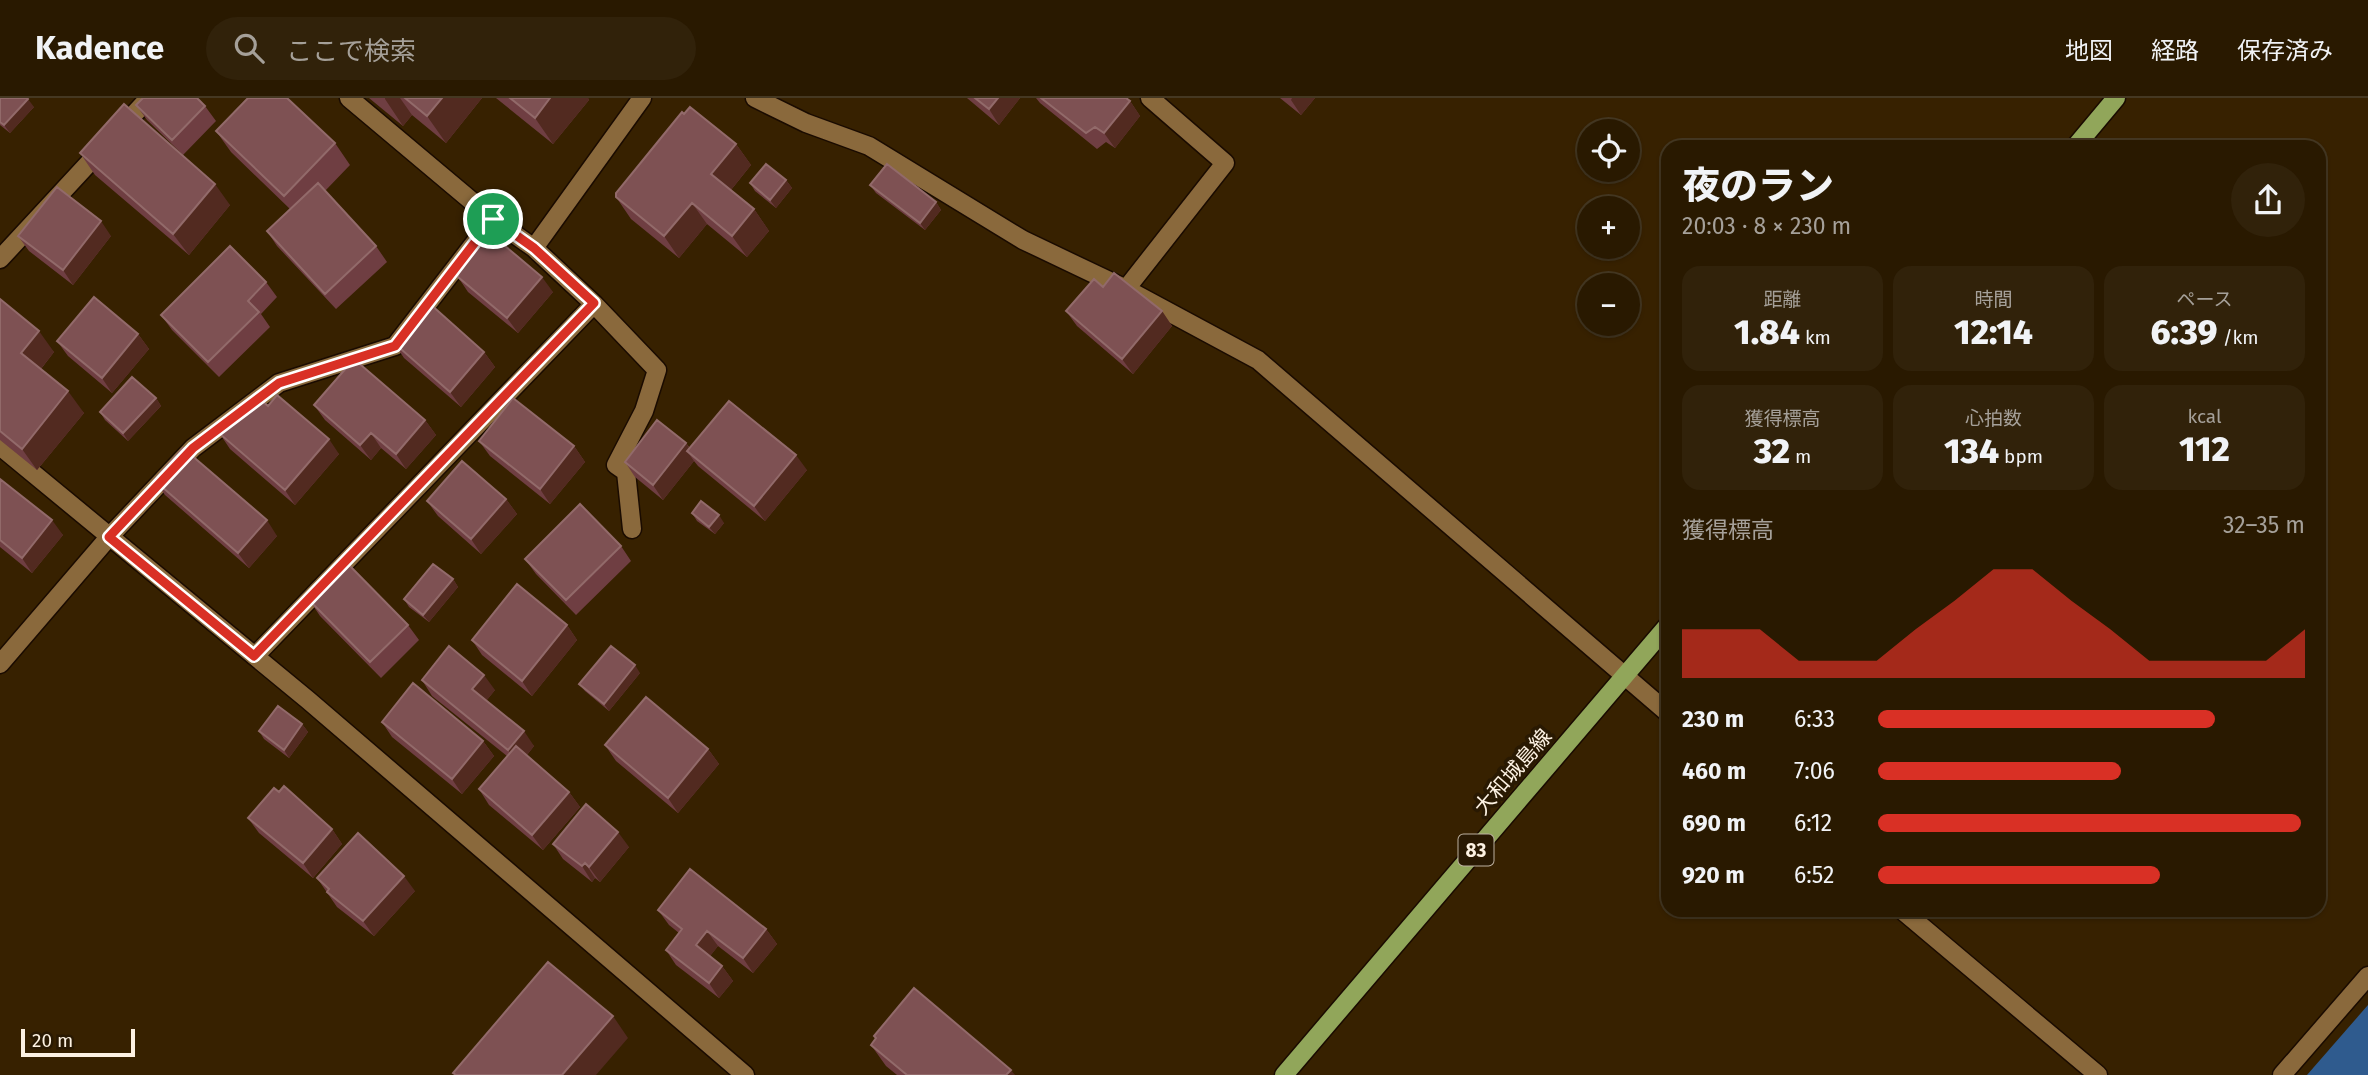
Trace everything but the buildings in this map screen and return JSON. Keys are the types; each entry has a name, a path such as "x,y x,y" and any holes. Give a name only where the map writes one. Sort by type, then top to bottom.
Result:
{"main road":[{"path":"2081,140 2116,98"},
{"name":"大和城島線","path":"1284,1075 1661,633"}],"street":[{"path":"0,259 149,98"},
{"path":"349,98 493,219 534,248 594,303 657,370 644,411 616,465 626,472 632,529"},
{"path":"534,248 642,98"},
{"path":"755,98 806,123 869,146 1023,240 1126,289 1258,360 1661,707"},
{"path":"1126,289 1225,163 1150,98"},
{"path":"0,664 109,537 193,448 279,383 395,346 493,219"},
{"path":"254,656 594,303"},
{"path":"0,446 254,656 745,1075"},
{"path":"1910,917 2098,1075"},
{"path":"2282,1075 2368,976"}],"water":[{"path":"2368,1005 2368,1075 2307,1075"}],"route":[{"path":"493,219 534,248 594,303 254,656 109,537 193,448 279,383 395,346 493,219"}]}
